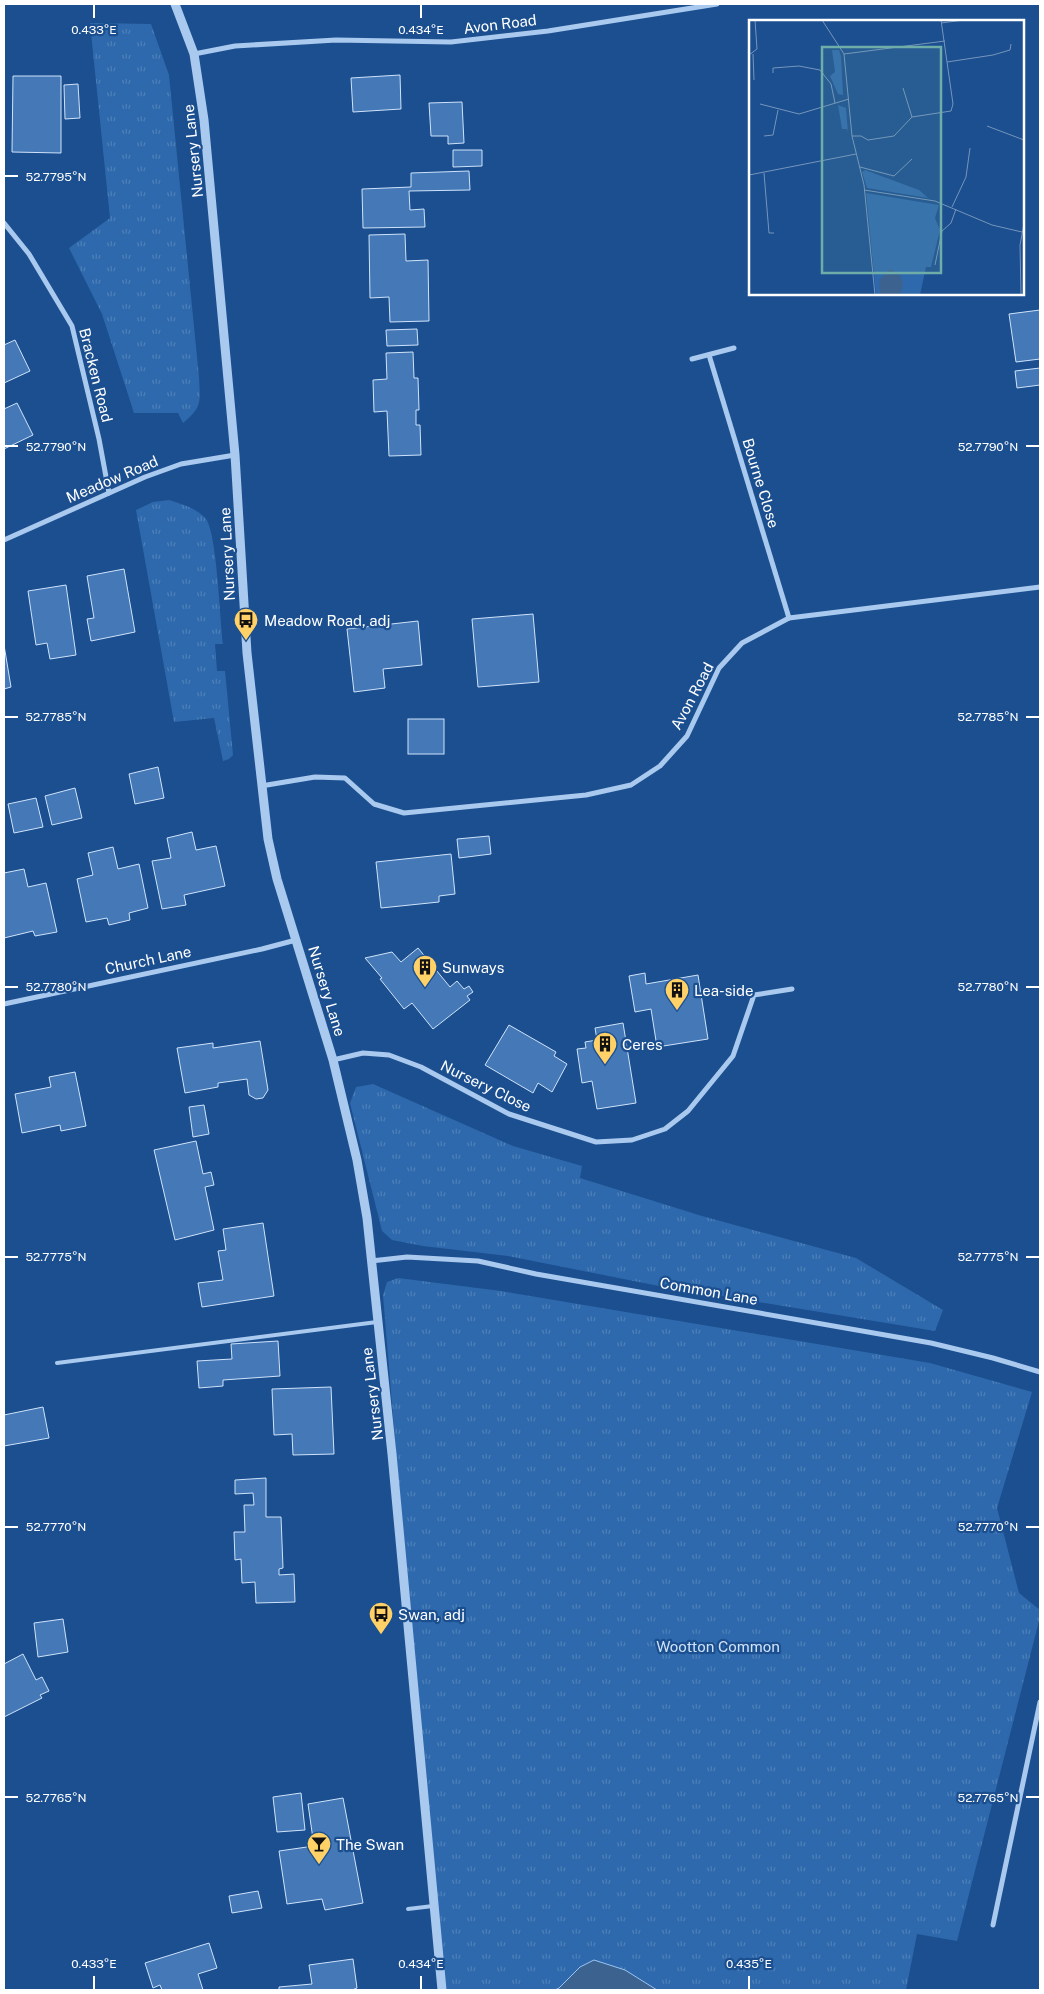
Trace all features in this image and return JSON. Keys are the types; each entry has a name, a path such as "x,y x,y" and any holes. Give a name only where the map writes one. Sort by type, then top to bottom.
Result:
{"street":[{"name":"Nursery Lane","path":"175,4 194,54 204,120 235,455 247,653 268,839 277,879 333,1060 357,1160 367,1218 392,1454 442,1990"},
{"name":"Avon Road","path":"194,54 235,46 336,40 451,42 548,31 717,4"},
{"name":"Bracken Road","path":"4,223 29,254 72,326 99,439 109,493"},
{"path":"692,359 734,348"},
{"name":"Bourne Close","path":"709,355 789,618"},
{"name":"Meadow Road","path":"4,540 109,493 181,464 235,455"},
{"name":"Avon Road","path":"261,786 315,777 345,778 374,804 404,813 586,796 631,785 660,766 687,736 719,668 742,643 789,618 1040,587"},
{"name":"Church Lane","path":"4,1004 262,950 297,940"},
{"name":"Nursery Close","path":"333,1060 363,1053 389,1055 421,1067 509,1114 596,1142 632,1140 665,1129 688,1111 733,1056 754,995 792,989"},
{"name":"Common Lane","path":"371,1261 407,1257 478,1261 536,1274 931,1343 1040,1372"},
{"path":"993,1925 1040,1702"}],"lane":[{"path":"57,1363 377,1322"},
{"path":"408,1908 433,1906"}],"green space":[{"path":"90,23 151,24 169,75 200,392 197,408 183,423 178,413 134,413 102,314 69,248 110,218"},
{"path":"169,500 189,507 202,515 210,528 213,541 223,644 215,644 217,671 225,671 233,755 223,761 214,718 174,722 136,510 153,502"},
{"path":"373,1084 513,1146 582,1166 580,1178 702,1216 856,1258 943,1310 935,1331 716,1295 700,1287 693,1287 684,1291 508,1256 423,1246 392,1240 382,1231 350,1103 356,1087"},
{"name":"Wootton Common","path":"398,1278 501,1291 930,1363 1032,1392 997,1508 1019,1593 1040,1610 1040,1617 957,1941 917,1934 906,1990 445,1990 430,1864 383,1295 387,1282"}],"shaded area":[{"path":"594,1960 625,1970 657,1990 555,1990 580,1967"}],"building":[{"path":"400,75 401,109 353,112 351,78"},
{"path":"13,76 61,76 61,153 12,152"},
{"path":"78,84 80,118 65,119 64,85"},
{"path":"462,102 464,143 448,144 448,136 431,136 429,103"},
{"path":"453,150 482,150 482,166 453,167"},
{"path":"469,171 470,190 409,191 410,210 424,209 425,227 363,228 362,189 411,187 411,173"},
{"path":"405,234 406,261 428,260 429,321 390,322 389,297 370,298 369,235"},
{"path":"1040,310 1040,359 1016,362 1009,314"},
{"path":"417,329 418,345 387,346 386,330"},
{"path":"15,340 30,371 4,383 4,345"},
{"path":"413,352 414,378 418,378 419,410 416,410 416,425 420,425 421,455 389,456 387,411 374,412 373,380 387,379 386,353"},
{"path":"1040,368 1040,385 1017,388 1015,371"},
{"path":"17,403 33,435 4,449 4,409"},
{"path":"124,569 135,632 91,641 87,619 94,618 87,576"},
{"path":"66,585 76,655 50,659 47,643 36,645 28,591"},
{"path":"533,614 539,682 478,687 472,619"},
{"path":"418,621 422,665 383,669 385,688 354,692 347,629"},
{"path":"4,645 11,687 4,689"},
{"path":"408,719 444,719 444,754 408,754"},
{"path":"158,767 164,798 135,804 129,774"},
{"path":"75,788 82,818 52,825 45,796"},
{"path":"36,798 43,827 14,833 8,804"},
{"path":"192,832 196,850 216,846 225,886 184,895 186,905 162,909 152,861 171,858 167,838"},
{"path":"489,836 491,854 459,858 457,839"},
{"path":"113,847 118,869 139,864 148,908 129,913 130,920 109,925 107,918 86,922 77,879 93,875 88,853"},
{"path":"451,854 455,894 439,896 439,902 381,908 376,862"},
{"path":"24,869 28,887 46,883 57,932 35,936 33,931 4,938 4,873"},
{"name":"Sunways","path":"418,948 450,987 457,981 464,989 469,986 473,992 467,996 470,1000 433,1029 412,1003 404,1009 365,958 392,952 401,962"},
{"name":"Lea-side","path":"645,973 646,984 698,975 708,1039 657,1047 651,1009 635,1012 629,976"},
{"name":"Ceres","path":"623,1023 636,1103 597,1109 592,1081 582,1083 577,1049 586,1048 585,1042 597,1040 595,1028"},
{"path":"509,1025 556,1052 554,1056 567,1064 552,1092 538,1083 533,1093 485,1065"},
{"path":"260,1041 268,1090 263,1098 256,1099 249,1095 247,1079 218,1083 218,1087 185,1093 177,1048 213,1043 213,1048"},
{"path":"75,1072 86,1126 61,1131 60,1125 22,1133 15,1094 51,1087 49,1077"},
{"path":"204,1105 209,1134 193,1137 189,1107"},
{"path":"196,1141 203,1174 211,1172 214,1185 205,1187 214,1230 175,1240 154,1150"},
{"path":"263,1223 274,1296 202,1307 198,1283 223,1280 218,1251 226,1250 223,1229"},
{"path":"278,1341 280,1376 223,1380 223,1386 199,1388 197,1361 232,1359 231,1344"},
{"path":"331,1387 334,1454 293,1455 292,1434 274,1435 272,1389"},
{"path":"43,1407 49,1438 4,1446 4,1415"},
{"path":"266,1478 266,1517 281,1517 283,1568 279,1569 279,1575 294,1574 295,1602 256,1603 255,1582 242,1583 241,1559 235,1560 234,1532 245,1532 244,1505 254,1505 253,1493 235,1494 235,1480"},
{"path":"63,1619 68,1652 38,1657 34,1623"},
{"path":"23,1654 36,1680 42,1677 49,1691 40,1695 42,1698 4,1717 4,1664"},
{"path":"301,1793 305,1830 277,1832 273,1797"},
{"name":"The Swan","path":"343,1798 363,1903 325,1910 322,1899 287,1904 279,1851 314,1846 308,1804"},
{"path":"258,1891 262,1908 232,1913 229,1896"},
{"path":"209,1943 217,1968 198,1974 203,1990 162,1990 160,1985 153,1988 145,1963"},
{"path":"353,1959 357,1988 352,1990 279,1990 279,1987 312,1984 309,1965"}],"place":[{"name":"Meadow Road, adj","path":"246,641"},
{"name":"Sunways","path":"425,988"},
{"name":"Lea-side","path":"677,1011"},
{"name":"Ceres","path":"605,1065"},
{"name":"Swan, adj","path":"381,1635"},
{"name":"The Swan","path":"319,1865"}]}
